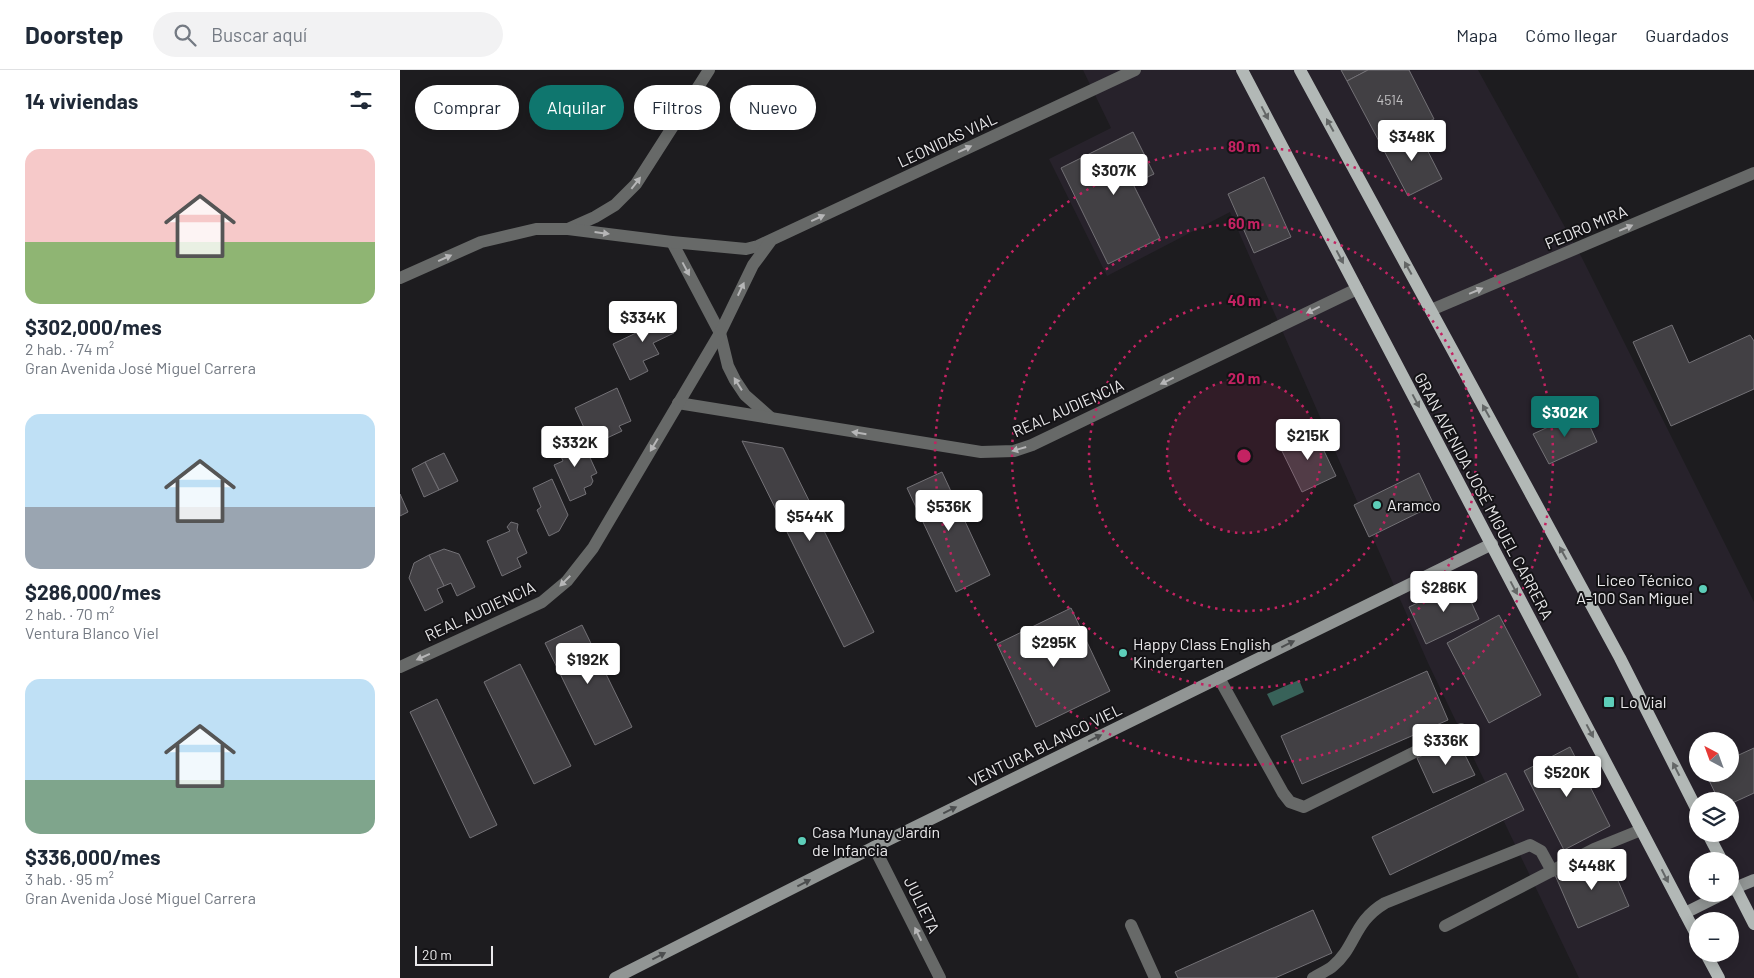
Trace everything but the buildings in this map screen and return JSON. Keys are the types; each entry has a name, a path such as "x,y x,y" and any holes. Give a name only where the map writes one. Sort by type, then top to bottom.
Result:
{"main road":[{"name":"GRAN AVENIDA JOSÉ MIGUEL CARRERA","path":"1242,70 1689,921"},
{"path":"1300,70 1620,658 1689,794"},
{"path":"1739,897 1754,924"},
{"path":"1710,962 1719,978"}],"street":[{"path":"568,229 595,217 615,205 636,184 709,70"},
{"name":"LEONIDAS VIAL","path":"400,278 481,242 513,232 536,228 568,229 746,249 774,239 1135,70"},
{"name":"PEDRO MIRA","path":"1431,310 1754,173"},
{"name":"LEONIDAS VIAL","path":"678,404 720,334 753,265 774,239"},
{"path":"672,242 720,334 728,366 735,380 745,395 772,419"},
{"name":"REAL AUDIENCIA","path":"400,667 542,602 567,581 593,548 678,404 981,452 1014,451 1041,441 1357,289"},
{"name":"VENTURA BLANCO VIEL","path":"615,978 874,847 1492,544"},
{"path":"1220,678 1283,793 1290,802 1304,807 1461,729"},
{"path":"1446,926 1594,849 1641,830"},
{"path":"1313,978 1334,965 1346,951 1360,924 1372,911 1385,903 1530,845 1541,851 1552,871"},
{"name":"JULIETA","path":"874,847 940,978"},
{"path":"1739,883 1754,880"},
{"path":"1685,913 1707,902"},
{"path":"1131,925 1156,978"},
{"path":"1334,965 1339,978"}],"shaded area":[{"path":"1083,70 1478,70 1582,258 1754,602 1754,978 1579,978 1428,663 1230,212 1107,276 1049,159 1111,128"},
{"path":"1299,680 1304,692 1273,706 1267,694"}],"place":[{"name":"Aramco","path":"1377,505"},
{"name":"Liceo Técnico A-100 San Miguel","path":"1703,589"},
{"name":"Happy Class English Kindergarten","path":"1123,653"},
{"name":"Lo Vial","path":"1609,702"},
{"name":"Casa Munay Jardín de Infancia","path":"802,841"}]}
